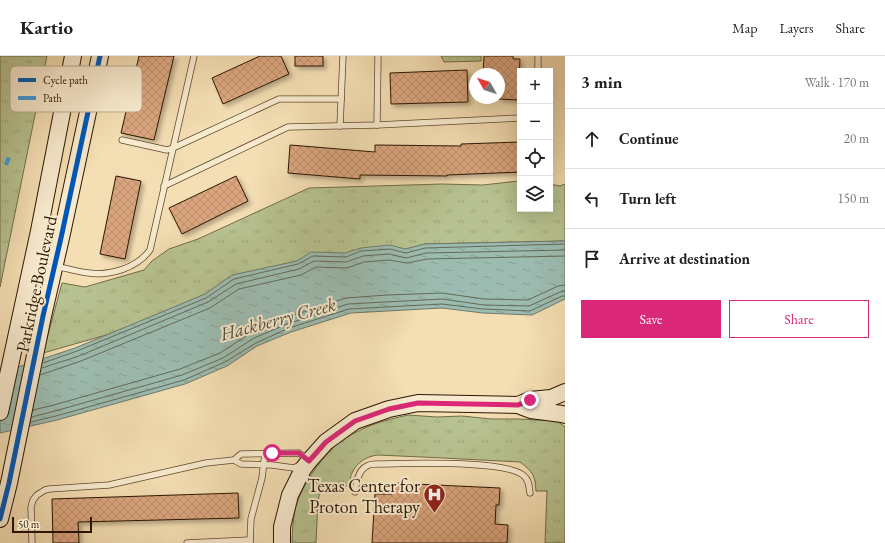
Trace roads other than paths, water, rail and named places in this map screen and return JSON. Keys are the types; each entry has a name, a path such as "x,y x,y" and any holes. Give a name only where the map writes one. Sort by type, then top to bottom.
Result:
{"street":[{"name":"Parkridge Boulevard","path":"71,66 73,56"},
{"name":"Parkridge Boulevard","path":"98,66 100,56"},
{"name":"Parkridge Boulevard","path":"0,412 39,231 62,112"},
{"name":"Parkridge Boulevard","path":"0,519 88,112"},
{"path":"518,405 530,400 551,398 565,392"},
{"path":"282,543 282,527 290,495 303,469 326,442 355,421 389,409 418,403 518,405 531,410 565,415"}],"lane":[{"path":"55,266 87,273 107,273 131,266 150,250 194,56"},
{"path":"340,126 343,56"},
{"path":"377,125 378,56"},
{"path":"538,56 538,68"},
{"path":"122,140 167,150 279,99 341,99"},
{"path":"164,186 288,127 377,125 517,118"},
{"path":"32,543 31,507 33,500 37,495 45,490 109,485 206,463 234,460 241,454 299,453 309,461 294,468 241,464 234,460"},
{"path":"188,543 250,541 251,519 262,478 265,454"},
{"path":"355,492 357,480 361,471 367,466 377,464 440,464 480,465 515,470 524,476 529,483 530,493"}],"water":[{"name":"Hackberry Creek","path":"565,241 565,299 532,315 483,313 442,308 351,313 291,332 257,346 227,366 185,384 57,420 0,433 0,373 75,348 205,294 232,275 297,261 311,252 345,253 361,248 390,245 405,249 425,244"}],"place":[{"name":"Texas Center for Proton Therapy","path":"435,514"}]}
